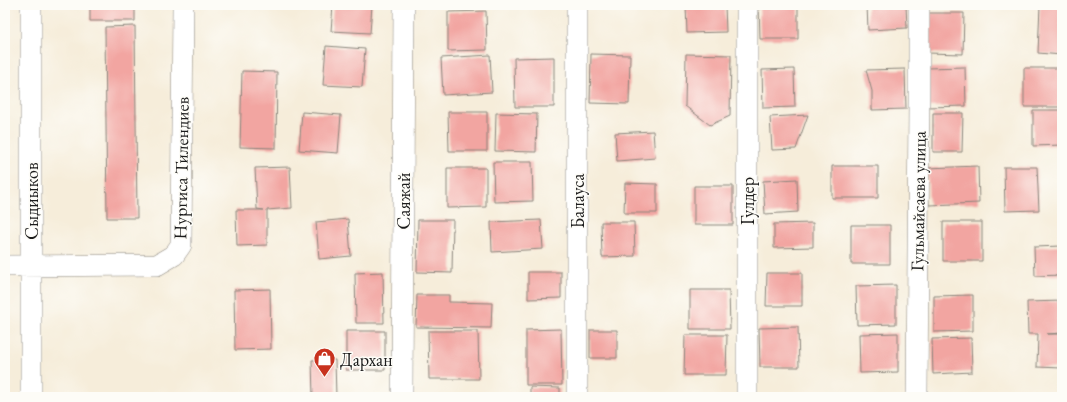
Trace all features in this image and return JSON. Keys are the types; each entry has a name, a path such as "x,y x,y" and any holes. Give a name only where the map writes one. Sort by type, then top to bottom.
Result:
{"street":[{"name":"Сыдиыков","path":"31,397 32,5"},
{"name":"Нургиса Тилендиев","path":"5,266 157,265 174,256 181,246 183,5"},
{"name":"Саяжай","path":"402,397 404,5"},
{"name":"Балауса","path":"577,5 577,397"},
{"name":"Гулдер","path":"747,5 747,397"},
{"name":"Гульмайсаева улица","path":"917,397 919,5"}],"building":[{"path":"90,5 135,5 135,21 90,21"},
{"path":"333,5 372,5 370,33 331,31"},
{"path":"686,5 725,5 726,32 687,33"},
{"path":"759,5 798,5 798,39 760,39"},
{"path":"867,5 906,5 907,28 868,30"},
{"path":"1040,5 1062,5 1062,55 1038,53"},
{"path":"486,11 487,50 448,51 448,12"},
{"path":"929,13 964,13 963,54 927,53"},
{"path":"135,26 137,218 107,218 105,27"},
{"path":"326,46 365,49 362,87 323,85"},
{"path":"591,54 630,55 629,104 590,103"},
{"path":"686,54 731,55 730,116 710,125 685,106"},
{"path":"490,55 492,92 443,95 441,58"},
{"path":"554,57 554,107 515,107 514,58"},
{"path":"965,67 966,106 927,107 927,68"},
{"path":"1024,68 1062,68 1062,107 1024,107"},
{"path":"794,69 795,107 763,108 762,70"},
{"path":"905,69 906,109 872,110 872,91 866,70"},
{"path":"242,71 277,72 276,148 240,147"},
{"path":"1033,110 1062,110 1062,145 1033,146"},
{"path":"302,112 341,115 338,153 299,150"},
{"path":"448,112 487,112 487,151 449,151"},
{"path":"496,113 537,114 536,152 495,151"},
{"path":"933,113 963,113 962,152 933,152"},
{"path":"808,115 796,149 772,150 770,117"},
{"path":"653,131 655,158 617,161 615,133"},
{"path":"493,162 532,162 533,201 494,202"},
{"path":"832,166 878,166 878,198 832,198"},
{"path":"978,166 979,203 929,205 927,168"},
{"path":"290,167 292,208 267,210 267,245 237,246 236,210 264,210 257,209 255,168"},
{"path":"1004,167 1037,167 1039,210 1005,211"},
{"path":"447,168 486,168 486,207 447,208"},
{"path":"797,179 798,212 765,214 763,181"},
{"path":"625,183 657,184 657,213 624,213"},
{"path":"694,186 733,186 733,225 694,225"},
{"path":"348,219 351,256 319,259 316,222"},
{"path":"418,220 453,220 452,273 417,272"},
{"path":"541,220 543,249 492,252 491,222"},
{"path":"601,222 634,222 635,256 602,257"},
{"path":"943,222 982,222 982,261 943,261"},
{"path":"813,223 813,247 774,248 774,224"},
{"path":"851,225 890,225 890,264 851,264"},
{"path":"1062,246 1062,275 1035,276 1034,247"},
{"path":"383,272 384,323 356,323 355,273"},
{"path":"528,272 561,272 561,298 528,299"},
{"path":"767,273 802,273 802,306 766,306"},
{"path":"896,285 896,324 857,325 856,286"},
{"path":"270,289 271,349 235,350 234,290"},
{"path":"690,290 729,290 730,329 690,329"},
{"path":"417,295 449,295 449,302 492,303 491,328 416,327"},
{"path":"973,295 973,331 934,332 934,296"},
{"path":"1062,301 1062,333 1047,334 1062,334 1062,368 1037,367 1038,334 1028,334 1027,302"},
{"path":"798,327 799,367 760,367 759,328"},
{"path":"561,329 562,385 526,385 526,330"},
{"path":"590,330 617,330 617,358 590,358"},
{"path":"346,331 385,331 385,370 346,370"},
{"path":"428,331 478,331 479,379 429,379"},
{"path":"898,333 898,372 860,373 859,334"},
{"path":"685,335 727,335 726,375 684,375"},
{"path":"971,338 972,372 933,374 932,339"},
{"name":"Дархан","path":"312,360 335,360 336,397 313,397"},
{"path":"530,387 560,388 560,397 530,397"}],"place":[{"name":"Дархан","path":"324,378"}]}
